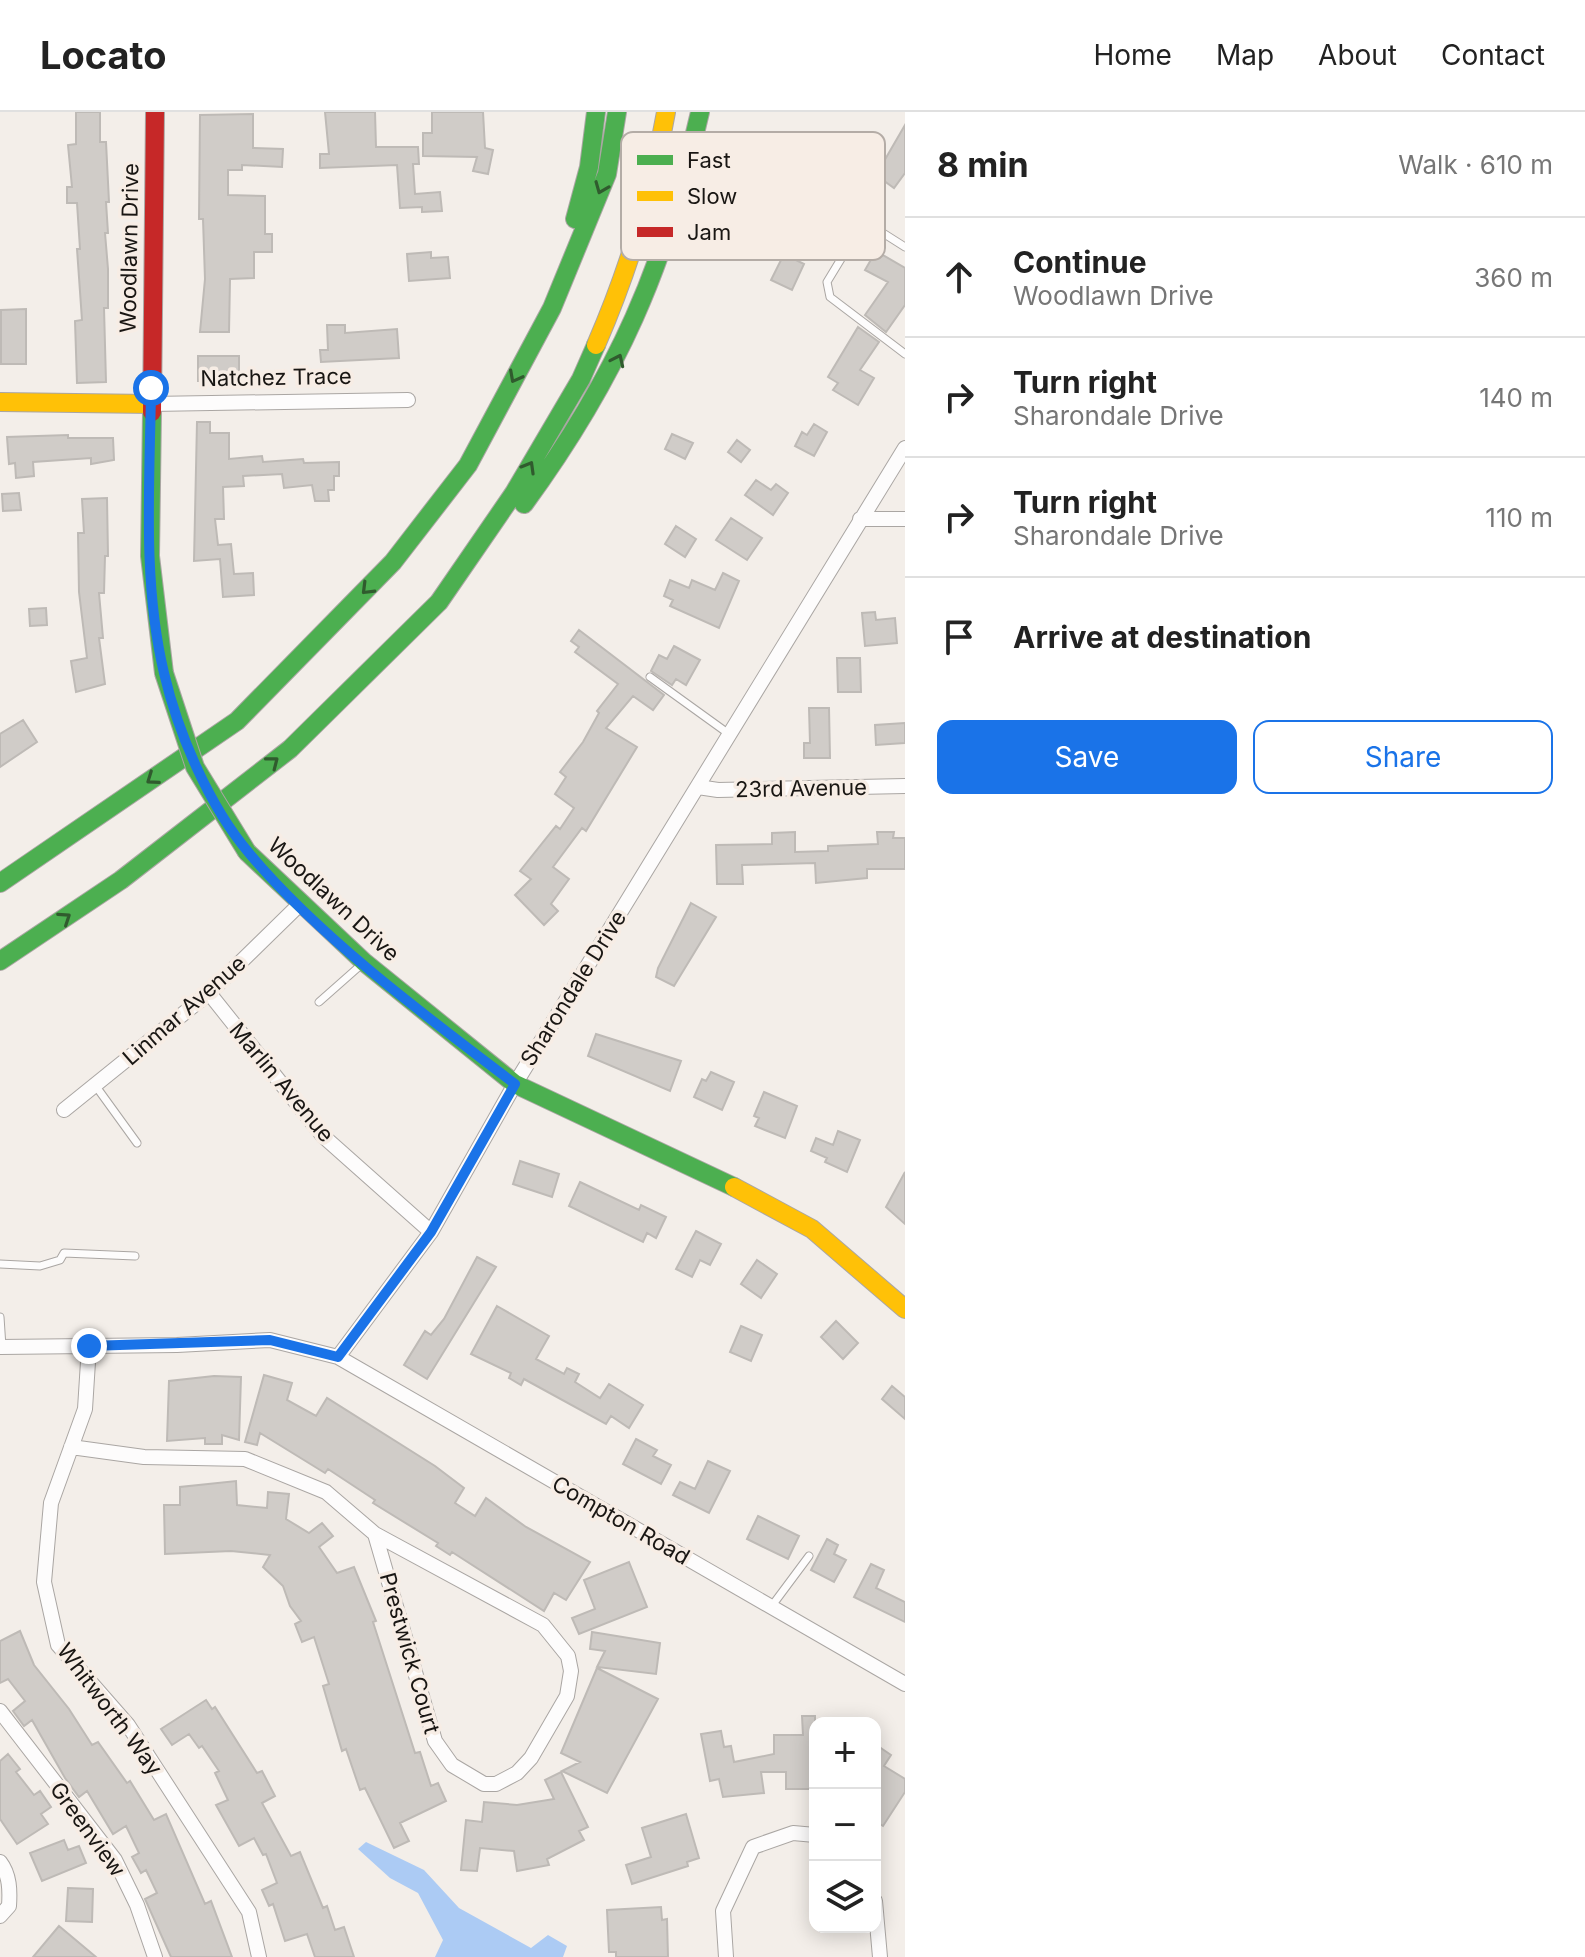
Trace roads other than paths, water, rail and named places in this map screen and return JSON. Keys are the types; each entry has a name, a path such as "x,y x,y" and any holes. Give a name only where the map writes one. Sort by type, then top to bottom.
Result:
{"main road":[{"name":"Woodlawn Drive","path":"155,112 150,556 164,673 195,767 247,852 299,905 364,962 515,1084 773,1205 812,1229 905,1309"},
{"path":"552,308 589,167 596,112"},
{"path":"0,883 237,721 393,562 468,465 552,308 607,174 617,112"},
{"path":"663,132 666,112"},
{"path":"696,132 700,112"},
{"path":"439,602 514,493 581,379 630,260"},
{"path":"0,961 121,880 290,749 486,553 520,510 606,384 656,279 662,260"},
{"name":"Natchez Trace","path":"0,402 151,404"}],"street":[{"name":"Natchez Trace","path":"151,404 408,400"},
{"name":"Sharondale Drive","path":"338,1357 431,1232 515,1084 905,448"},
{"path":"860,519 905,519"},
{"name":"23rd Avenue","path":"698,787 718,790 905,786"},
{"name":"Linmar Avenue","path":"64,1110 209,993 299,905"},
{"name":"Marlin Avenue","path":"209,993 323,1136 431,1232"},
{"path":"1,1347 270,1340 338,1357"},
{"name":"Whitworth Way","path":"89,1346 85,1409 51,1503 44,1582 58,1645 128,1725 249,1912 259,1957"},
{"name":"Compton Road","path":"338,1357 905,1684"},
{"name":"Prestwick Court","path":"71,1447 144,1457 245,1459 326,1492 375,1534 543,1625 568,1656 571,1671 567,1696 531,1758 517,1773 496,1784 484,1784 452,1765 435,1741 375,1534"},
{"name":"Greenview","path":"0,1711 115,1860 137,1905 155,1957"},
{"path":"726,1957 723,1911 753,1847 793,1833 809,1834"},
{"path":"0,1862 6,1870 10,1893 9,1906 0,1916"},
{"path":"878,1933 880,1957"}],"lane":[{"path":"885,234 905,247"},
{"path":"840,260 827,282 830,297 905,354"},
{"path":"650,677 729,734"},
{"path":"319,1002 364,962"},
{"path":"95,1085 137,1143"},
{"path":"0,1264 40,1266 60,1260 64,1253 135,1256"},
{"path":"0,1317 1,1347"},
{"path":"771,1607 809,1556"}],"water":[{"path":"366,1842 424,1870 459,1908 531,1948 548,1935 567,1946 563,1957 435,1957 443,1940 418,1893 390,1878 358,1849"}]}
